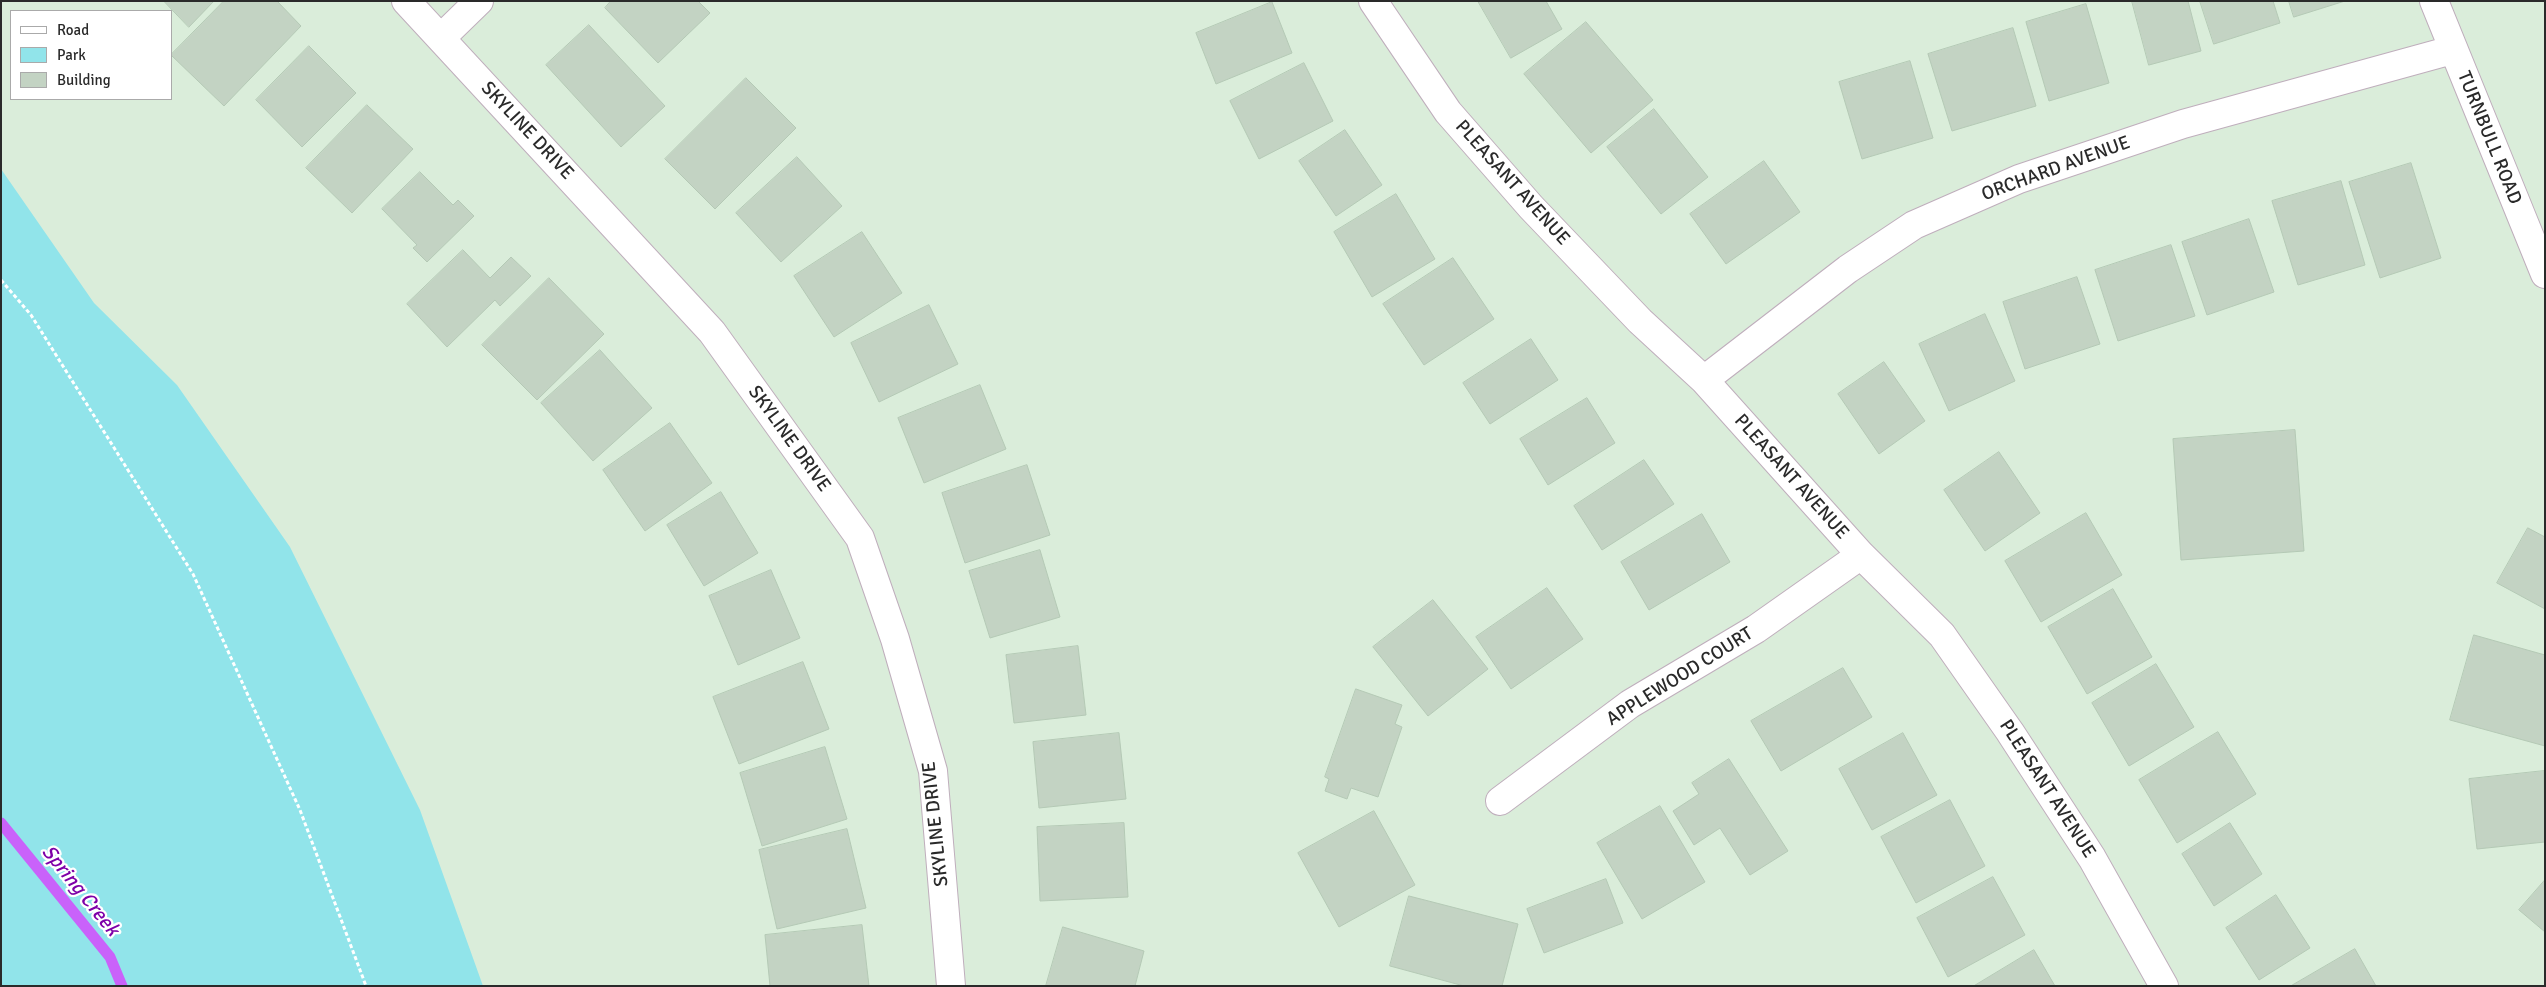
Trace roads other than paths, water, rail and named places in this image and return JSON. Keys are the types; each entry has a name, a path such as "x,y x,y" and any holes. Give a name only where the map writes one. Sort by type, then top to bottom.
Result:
{"street":[{"name":"SKYLINE DRIVE","path":"406,1 712,332 860,538 896,639 933,771 951,986"},
{"path":"441,38 478,1"},
{"name":"PLEASANT AVENUE","path":"1373,1 1448,112 1530,207 1640,321 1704,380 1862,555 1942,635 2010,732 2092,858 2164,986"},
{"name":"TURNBULL ROAD","path":"2434,1 2452,50 2545,274"},
{"name":"ORCHARD AVENUE","path":"1704,380 1848,269 1923,221 2020,178 2183,124 2452,50"},
{"name":"APPLEWOOD COURT","path":"1500,801 1630,704 1756,629 1862,555"}],"waterway":[{"name":"Spring Creek","path":"1,823 110,957 122,986"}]}
